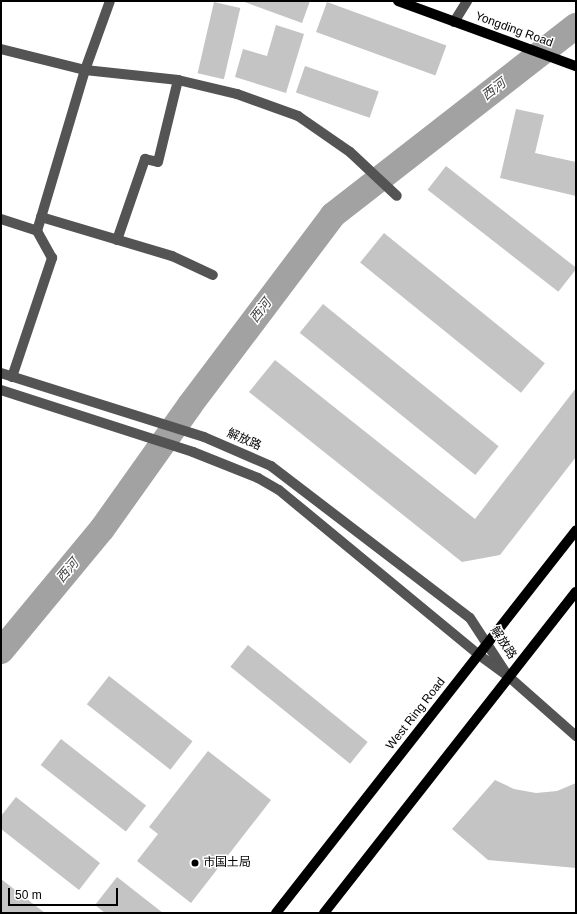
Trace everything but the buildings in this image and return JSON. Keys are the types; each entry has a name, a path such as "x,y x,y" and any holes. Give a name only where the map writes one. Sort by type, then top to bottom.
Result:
{"main road":[{"name":"Yongding Road","path":"398,1 576,66"},
{"name":"West Ring Road","path":"276,913 576,531"},
{"path":"324,913 508,676 576,592"}],"street":[{"path":"37,231 85,70 110,1"},
{"path":"454,22 467,1"},
{"path":"1,49 85,70 178,80 237,94 298,116 350,152 397,196"},
{"path":"117,240 145,159 158,162 178,80"},
{"path":"41,217 172,256 213,275"},
{"path":"1,218 37,231 52,258 12,377"},
{"name":"解放路","path":"1,373 204,436 271,466 470,618 489,643 508,676"},
{"name":"解放路","path":"2,393 104,422 193,452 258,478 279,490 479,655 508,676"},
{"path":"508,676 576,736"}],"waterway":[{"name":"西河","path":"1,651 102,529 190,405 333,215 576,26"}],"place":[{"name":"市国土局","path":"195,863"}]}
